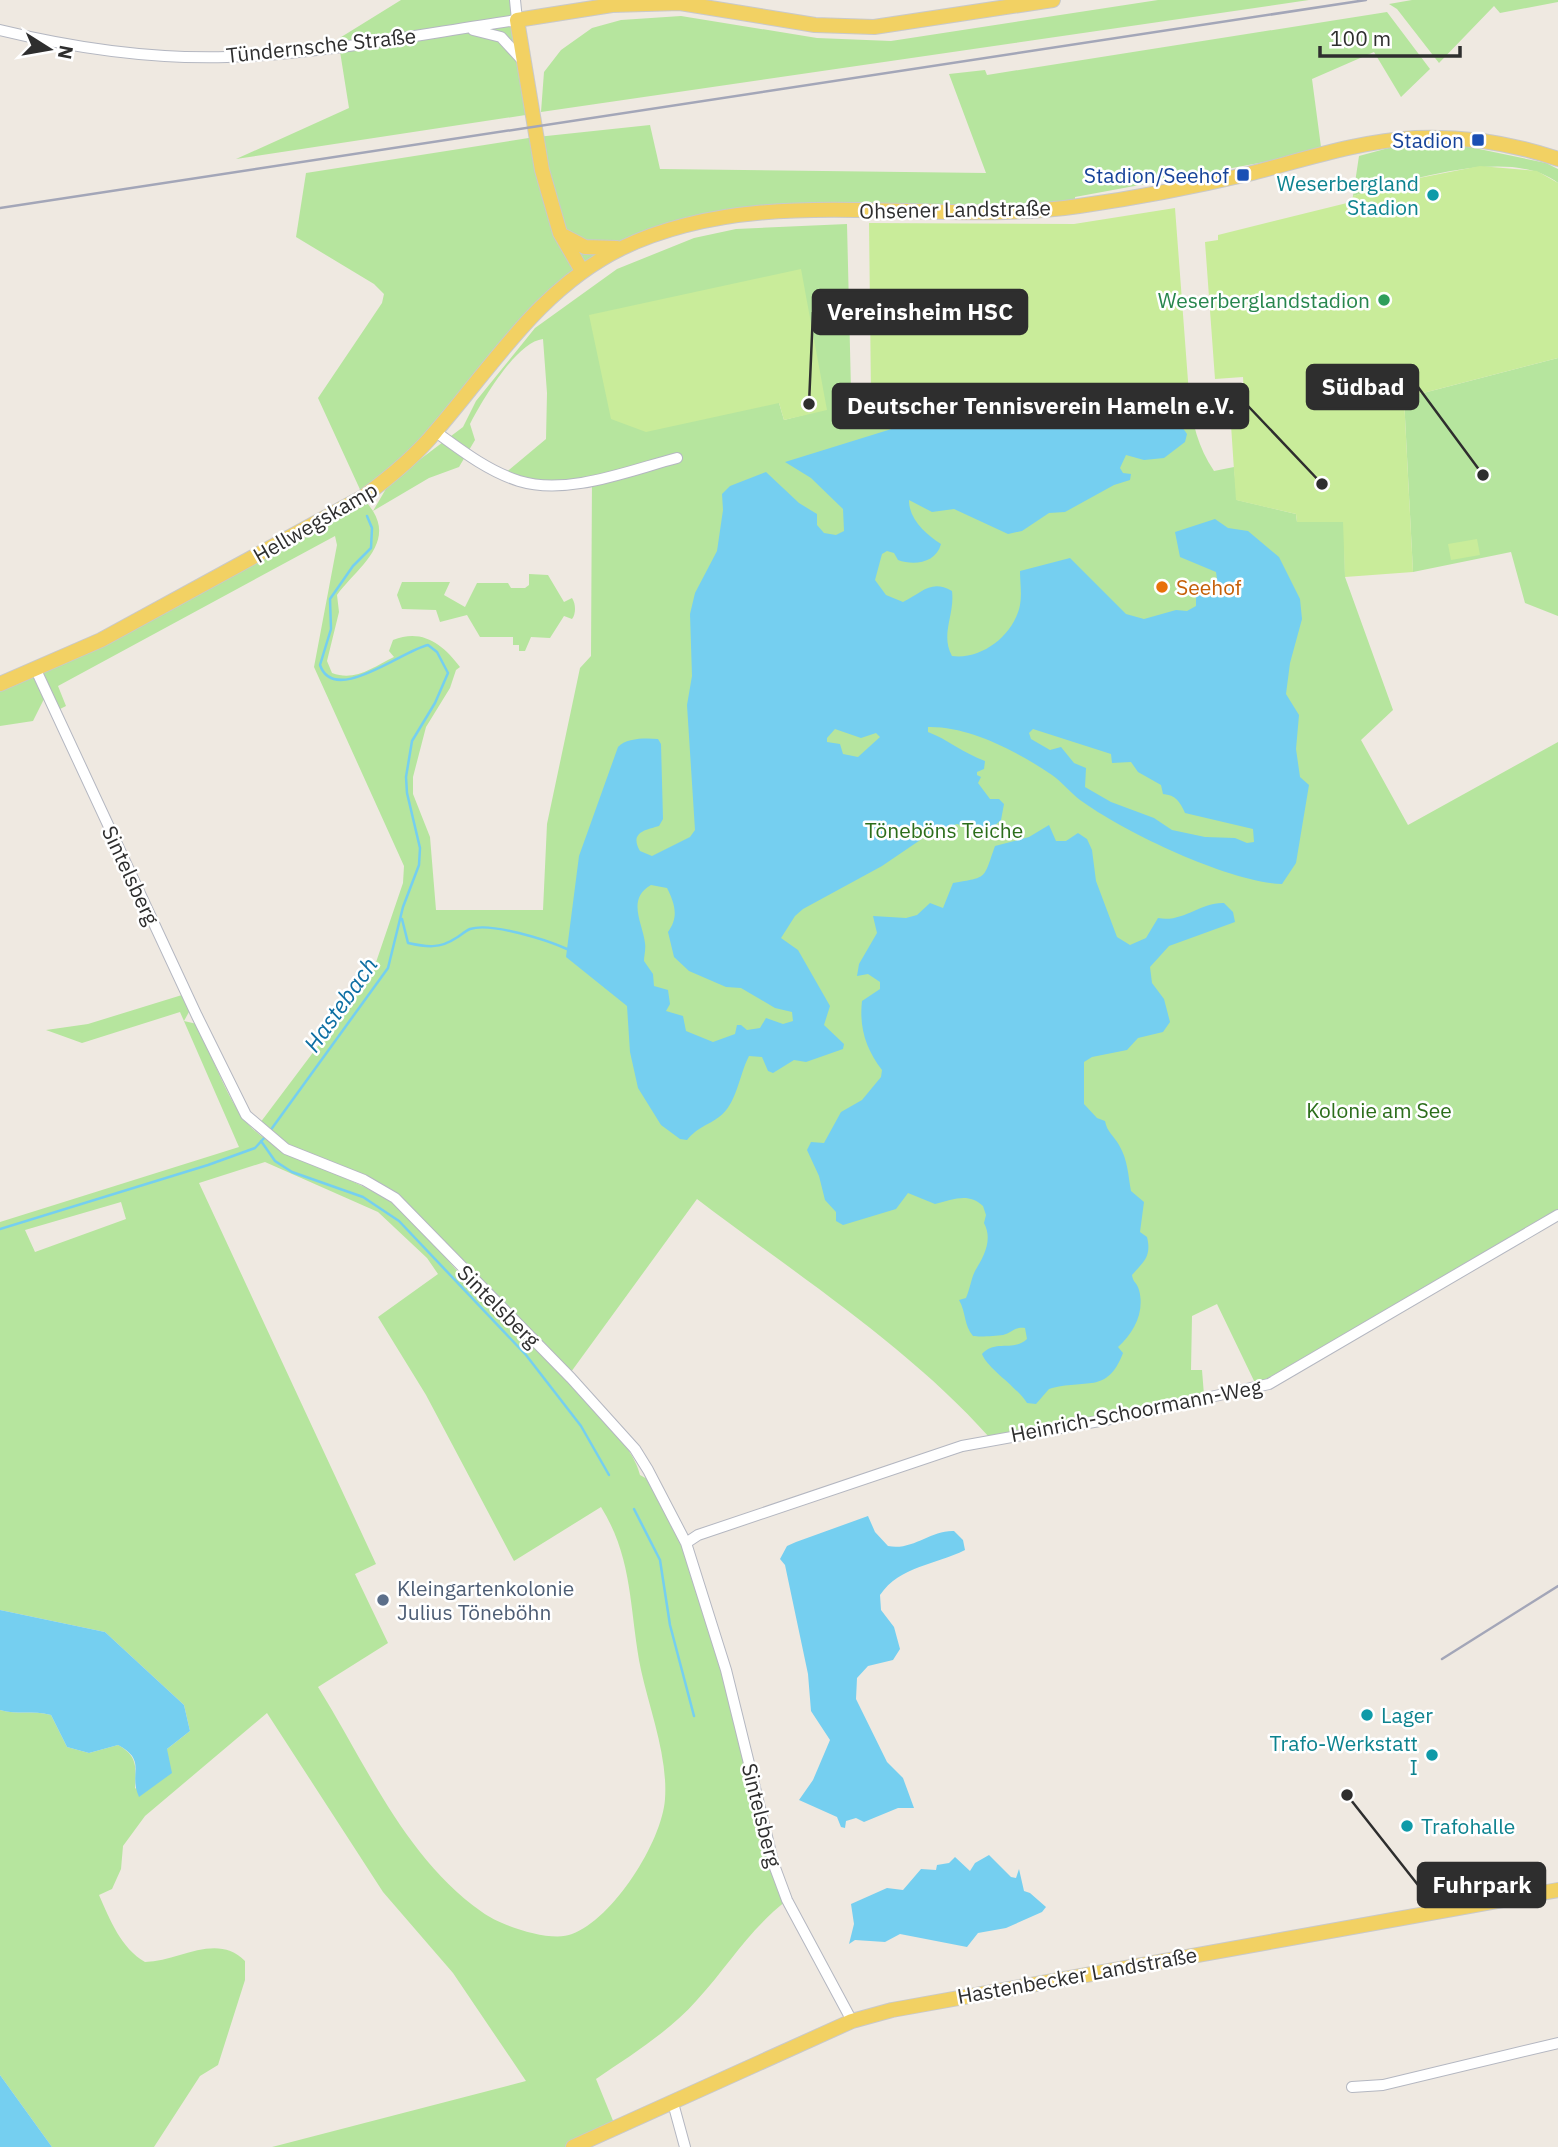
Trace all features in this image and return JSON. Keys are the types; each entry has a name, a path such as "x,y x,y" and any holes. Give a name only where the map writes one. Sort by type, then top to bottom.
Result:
{"main road":[{"path":"582,271 560,233 542,170 517,20 612,5 680,3 815,25 874,27 1008,3 1053,0"},
{"name":"Ohsener Landstraße","path":"622,248 654,236 731,218 823,210 995,212 1062,208 1178,188 1351,148 1403,139 1478,140 1558,159"},
{"path":"560,233 585,247 622,248"},
{"name":"Hellwegskamp","path":"0,684 101,640 363,497 394,474 436,432 509,340 544,302 582,271 622,248"},
{"name":"Hastenbecker Landstraße","path":"573,2147 852,2021 936,2000 1558,1890"}],"street":[{"path":"514,0 517,20"},
{"name":"Tündernsche Straße","path":"0,30 94,48 226,57 294,52 517,20"},
{"path":"460,29 501,37 524,62"},
{"path":"436,432 490,468 520,481 550,485 677,458"},
{"name":"Sintelsberg","path":"36,670 246,1115 286,1149 376,1186 407,1210 466,1274 571,1378 635,1449 686,1543 726,1670 774,1865 806,1940 852,2021"},
{"name":"Heinrich-Schoormann-Weg","path":"686,1543 698,1535 962,1446 1116,1418 1269,1384 1558,1215"},
{"path":"1352,2087 1382,2085 1558,2043"},
{"path":"673,2103 685,2147"}],"green space":[{"path":"401,0 514,0 532,114 236,159 349,108 338,39"},
{"path":"1158,0 1309,0 541,112 544,72 561,50 592,28 621,20 681,16 817,38 891,41"},
{"path":"1412,0 1558,2 1500,13 1494,6 1439,63 1397,9 1389,4"},
{"path":"1387,12 1430,69 1401,97 1374,52 1312,79 1321,147 1270,161 1075,197 1075,207 823,210 693,225 582,270 560,233 537,137 650,125 660,169 986,173 949,74 985,70 987,75"},
{"path":"535,137 541,170 581,271 435,432 363,496 318,398 382,303 384,294 374,284 296,237 306,173"},
{"path":"1460,145 1546,163 1558,169 1558,183 1538,172 1513,167 1486,167 1400,182 1353,196 1359,156 1396,146"},
{"name":"Weserberglandstadion","path":"1480,166 1537,171 1558,183 1558,358 1404,398 1413,572 1345,577 1343,522 1297,522 1296,514 1236,500 1230,410 1245,410 1243,377 1215,379 1205,242 1218,240 1218,235 1351,202 1353,196 1404,181"},
{"path":"1175,208 1189,394 871,394 869,223 1074,224"},
{"name":"Kolonie am See","path":"847,224 851,390 871,394 1189,394 1197,434 1214,471 1234,467 1237,500 1296,514 1297,522 1344,521 1345,577 1393,710 1361,740 1408,825 1558,742 1558,1211 1256,1385 1217,1304 1192,1316 1191,1370 1202,1370 1204,1395 989,1437 887,1341 697,1199 571,1372 411,1208 294,1148 260,1123 372,974 403,883 404,866 314,667 337,545 335,536 58,686 66,706 60,709 43,683 45,697 33,721 0,726 0,684 363,497 373,511 390,482 463,427 476,401 535,328 617,269 694,238 736,229","holes":["543,339 547,393 546,439 504,474 550,485 592,479 591,656 580,668 547,824 543,910 436,910 430,837 413,794 413,777 426,727 460,667 439,645 431,640 413,636 393,640 389,651 394,657 356,675 332,673 327,661 339,612 337,595 376,546 378,523 373,511 429,478 459,467 475,440 470,424 491,388 522,350","823,397 826,409 784,420 779,403"]},
{"path":"801,269 827,410 784,420 779,403 646,432 611,419 589,315"},
{"path":"1558,358 1558,616 1525,603 1511,552 1413,572 1404,398"},
{"path":"1477,539 1480,555 1451,560 1448,544"},
{"path":"529,574 548,575 564,602 572,598 575,609 572,619 564,616 550,638 531,637 525,651 519,651 519,645 513,645 513,637 480,637 467,615 440,622 436,610 402,609 397,595 402,582 450,582 444,595 465,607 477,583 508,583 511,588 525,588 529,585"},
{"path":"182,995 190,1010 184,1021 197,1024 225,1086 244,1119 273,1144 355,1182 401,1209 461,1275 562,1372 614,1430 632,1455 640,1475 649,1480 683,1547 726,1670 787,1900 749,1936 686,2012 596,2079 616,2128 575,2147 272,2147 526,2081 453,1973 383,1892 267,1713 145,1816 123,1846 121,1869 112,1889 99,1895 123,1941 145,1962 210,1948 234,1953 245,1961 245,1980 218,2065 200,2076 154,2147 52,2147 0,2075 0,1710 51,1715 67,1747 89,1753 118,1745 125,1749 134,1763 135,1789 167,1749 190,1731 184,1705 105,1632 0,1610 0,1222 239,1147 180,1012 82,1043 46,1030 88,1024","holes":["265,1162 378,1212 427,1258 438,1274 378,1317 426,1395 514,1561 601,1507 612,1527 629,1586 641,1670 664,1767 665,1799 655,1836 633,1877 603,1913 588,1926 572,1934 551,1936 512,1927 482,1912 455,1890 431,1865 389,1808 318,1687 388,1643 355,1574 376,1564 199,1183","121,1202 126,1219 35,1252 25,1230"]}],"water":[{"name":"Töneböns Teiche","path":"1139,415 1162,418 1181,426 1187,434 1185,442 1164,458 1144,460 1126,455 1120,468 1123,473 1131,474 1130,480 1114,485 1065,512 1049,513 1022,531 1008,534 954,509 932,512 909,500 915,520 941,544 929,559 917,563 898,560 894,553 887,551 882,554 875,580 886,595 903,602 933,587 952,591 947,640 952,656 963,656 985,650 1011,626 1020,605 1020,571 1070,558 1126,614 1144,619 1176,610 1187,611 1196,606 1196,589 1217,579 1216,572 1180,557 1175,532 1215,519 1228,528 1248,531 1279,557 1300,599 1302,619 1290,663 1286,694 1299,715 1296,749 1300,777 1309,785 1296,863 1282,884 1234,875 1206,865 1149,840 1099,813 1052,775 1009,749 960,731 928,727 928,732 985,761 984,769 977,772 981,777 978,783 990,799 999,799 1004,804 1001,820 992,828 976,830 957,824 932,832 882,866 795,916 781,938 798,950 830,1006 824,1025 844,1044 843,1049 806,1062 794,1060 773,1073 768,1071 762,1057 749,1056 730,1105 715,1120 687,1140 680,1139 661,1125 638,1088 630,1052 627,1006 566,957 579,856 618,747 631,740 658,739 661,744 663,819 659,826 640,833 636,840 640,851 652,856 690,837 695,830 687,705 692,676 690,614 695,593 717,551 723,510 722,494 730,486 766,472 799,503 817,514 817,525 824,533 836,535 844,531 843,509 811,478 785,462 927,418","holes":["835,729 861,738 876,733 880,737 858,757 843,754 840,744 827,742","1033,729 1111,754 1112,763 1131,762 1138,772 1161,785 1163,794 1177,800 1185,813 1253,829 1254,842 1205,837 1172,830 1154,818 1111,802 1085,787 1086,768 1074,763 1061,747 1050,750 1031,739 1029,733","651,885 667,888 675,910 674,921 668,932 674,957 689,971 726,987 741,988 775,1008 792,1012 793,1021 783,1024 766,1018 760,1028 747,1030 737,1025 735,1034 713,1042 686,1031 683,1016 666,1011 670,1004 668,990 654,986 653,974 644,961 645,943 638,912 639,897"]},
{"name":"Töneböns Teiche","path":"1049,825 1056,841 1066,841 1078,833 1087,839 1092,850 1096,881 1117,937 1130,945 1146,938 1158,918 1175,918 1215,904 1224,903 1233,912 1235,922 1169,946 1150,967 1152,983 1164,999 1170,1022 1163,1032 1138,1038 1127,1050 1092,1057 1084,1062 1084,1104 1097,1118 1105,1121 1124,1156 1131,1191 1144,1202 1140,1232 1147,1237 1148,1250 1146,1259 1132,1275 1139,1290 1139,1314 1133,1329 1118,1347 1123,1353 1117,1366 1110,1375 1094,1383 1049,1389 1036,1404 1027,1403 982,1354 993,1347 1022,1343 1027,1339 1025,1328 1003,1335 973,1336 959,1300 966,1298 986,1248 988,1236 983,1206 966,1198 935,1204 908,1193 896,1209 843,1225 836,1221 836,1212 825,1200 819,1176 807,1150 811,1142 824,1143 841,1112 862,1100 881,1077 882,1070 865,1038 861,1011 862,1001 880,989 880,982 868,974 857,976 859,964 877,933 873,916 906,918 917,915 930,903 943,908 953,883 983,875 995,846 1029,837"},
{"path":"868,1516 875,1532 888,1546 905,1546 937,1534 954,1531 963,1540 965,1550 908,1572 888,1585 880,1595 881,1610 894,1627 900,1649 893,1660 868,1666 857,1678 856,1699 887,1762 903,1778 914,1808 898,1808 864,1822 856,1818 846,1821 845,1828 841,1827 837,1817 799,1800 813,1780 830,1740 811,1711 808,1674 785,1565 780,1559 787,1546"},
{"path":"0,1610 105,1632 184,1705 190,1731 167,1749 172,1773 139,1797 135,1762 127,1751 118,1745 89,1753 67,1747 51,1715 0,1710"},
{"path":"989,1855 1011,1877 1016,1878 1019,1869 1024,1891 1046,1907 1042,1912 1006,1928 978,1933 967,1947 900,1934 885,1942 855,1940 849,1944 854,1924 851,1904 887,1888 903,1890 921,1869 936,1870 937,1865 949,1863 955,1857 970,1871 975,1863"},
{"path":"0,2075 52,2147 0,2147"}],"waterway":[{"name":"Hastebach","path":"270,1131 388,968 403,907 419,865 420,848 407,793 406,777 412,741 435,703 448,673 437,652 428,645 354,678 339,680 328,676 320,665 331,629 330,599 353,566 371,548 372,528 367,516"},
{"path":"402,919 408,943 433,946 444,944 468,930 479,927 519,933 567,949"},
{"name":"Hastebach","path":"0,1229 208,1165 255,1148 266,1136"},
{"path":"261,1141 275,1161 292,1172 363,1197 399,1221 526,1355 581,1426 609,1475"},
{"path":"634,1509 660,1560 670,1625 694,1716"}],"railway":[{"path":"0,208 1366,0"},
{"path":"1442,1659 1558,1586"}],"place":[{"name":"Stadion","path":"1478,140"},
{"name":"Stadion/Seehof","path":"1243,175"},
{"name":"Weserbergland Stadion","path":"1433,195"},
{"name":"Weserberglandstadion","path":"1384,300"},
{"name":"Vereinsheim HSC","path":"809,404"},
{"name":"Südbad","path":"1483,475"},
{"name":"Deutscher Tennisverein Hameln e.V.","path":"1322,484"},
{"name":"Seehof","path":"1162,587"},
{"name":"Kleingartenkolonie Julius Töneböhn","path":"383,1600"},
{"name":"Lager","path":"1367,1715"},
{"name":"Trafo-Werkstatt I","path":"1432,1755"},
{"name":"Fuhrpark","path":"1347,1795"},
{"name":"Trafohalle","path":"1407,1826"}]}
